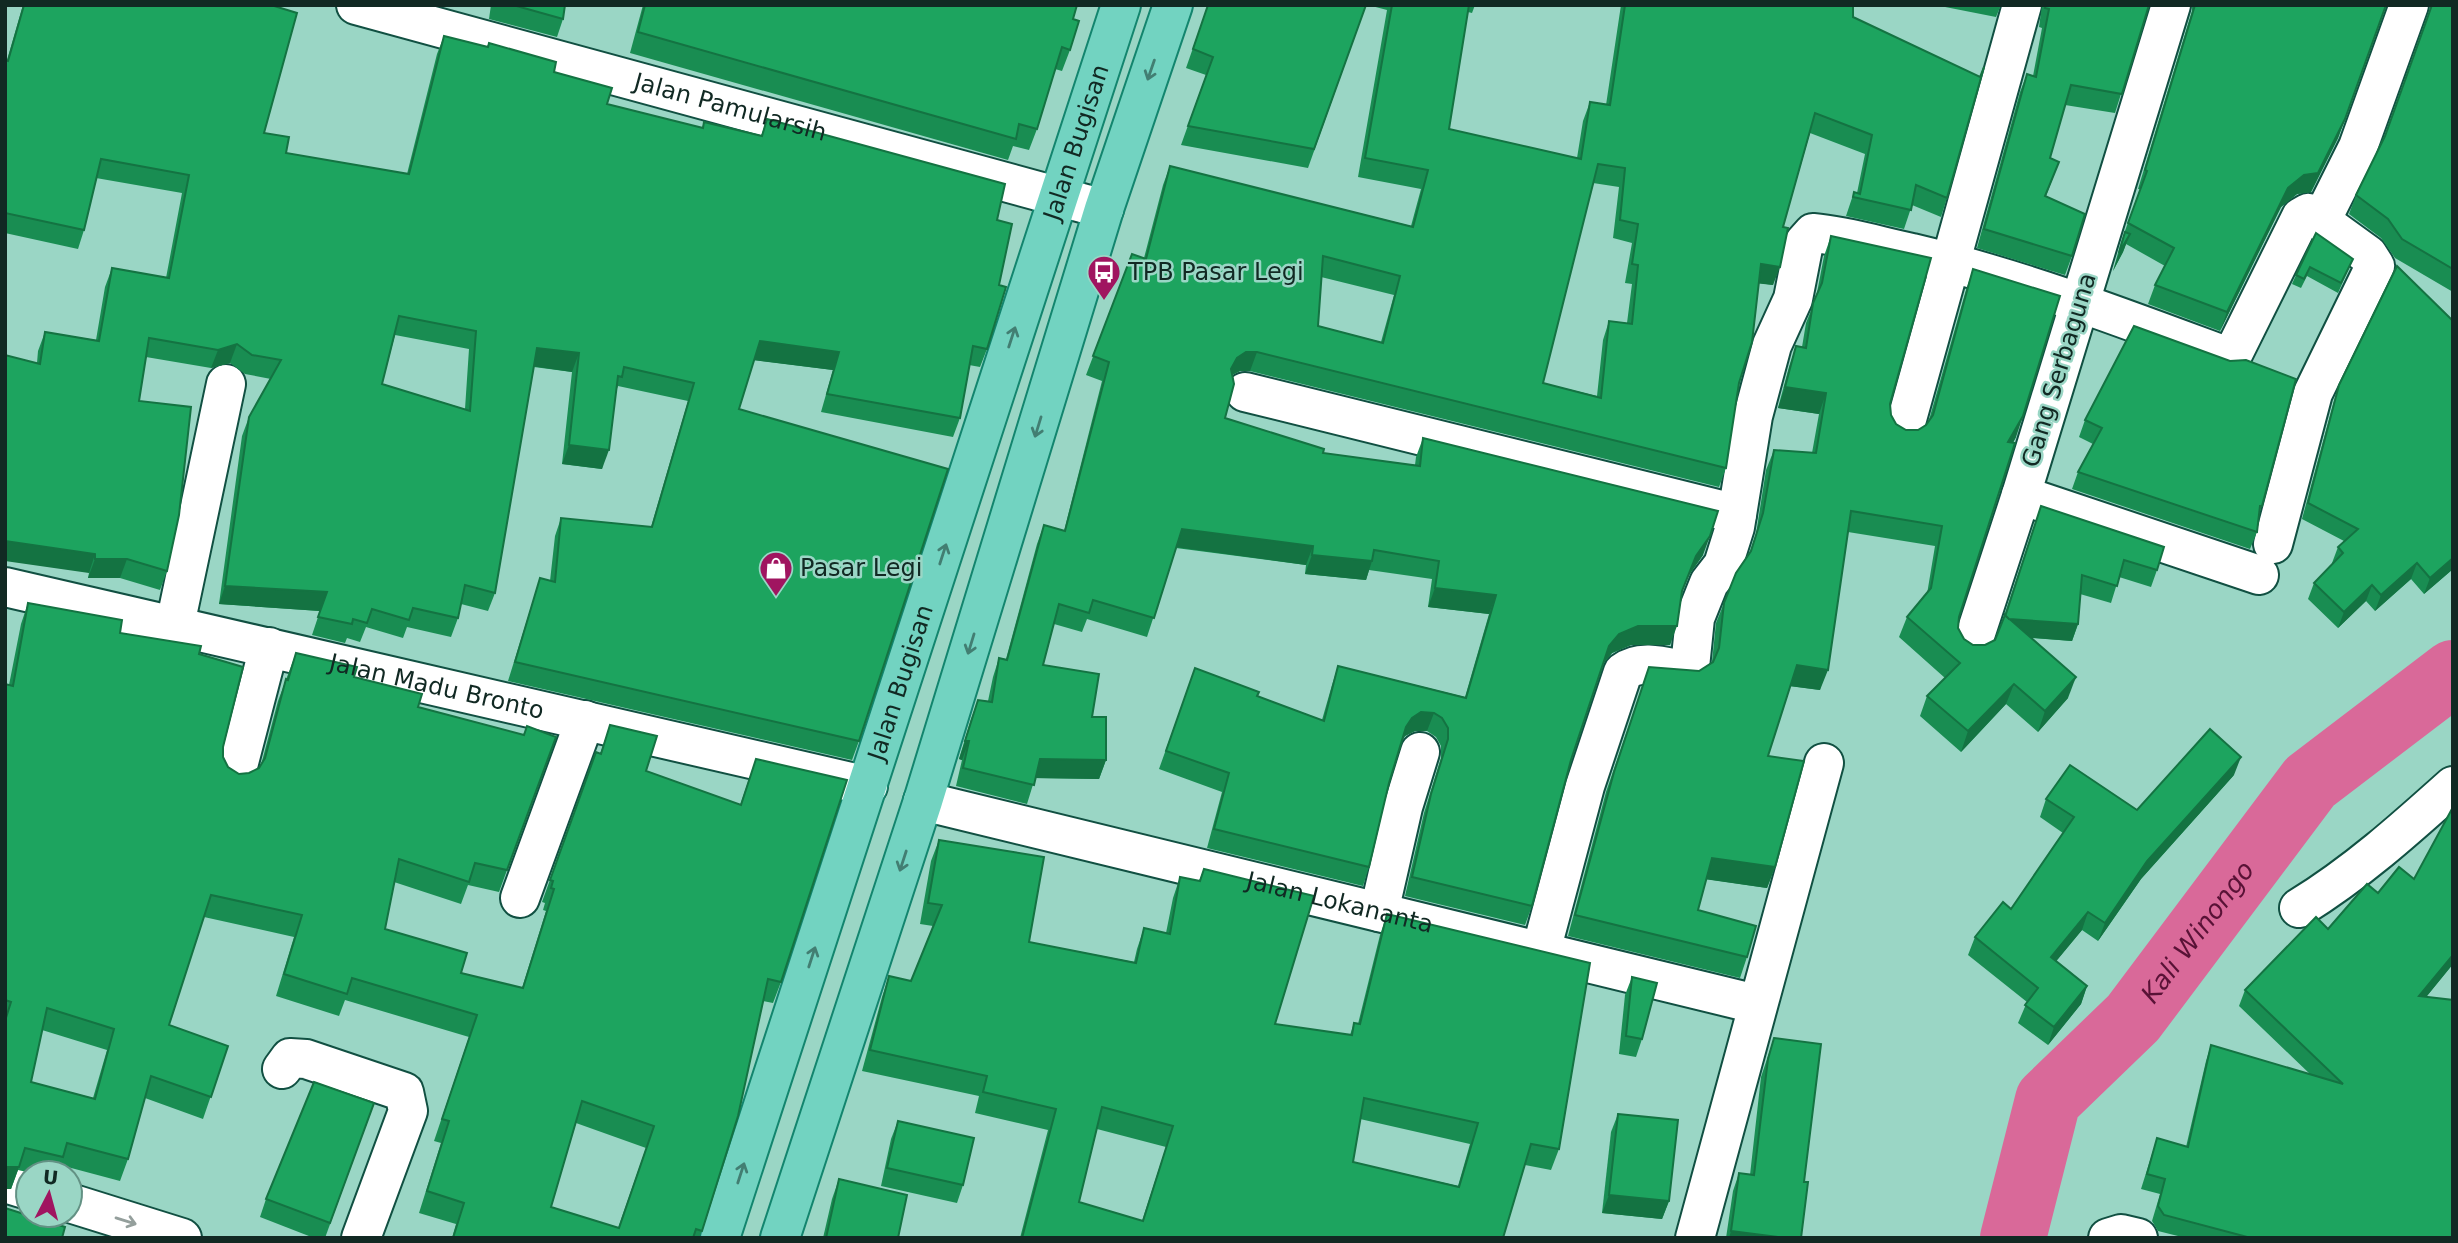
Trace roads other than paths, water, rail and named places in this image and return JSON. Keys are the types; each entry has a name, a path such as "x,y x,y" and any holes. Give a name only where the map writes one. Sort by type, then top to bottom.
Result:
{"main road":[{"name":"Jalan Bugisan","path":"720,1238 1121,5"},
{"name":"Jalan Bugisan","path":"780,1238 923,801 1104,209 1173,5"},
{"path":"868,786 923,801"}],"street":[{"name":"Jalan Pamularsih","path":"356,5 1104,209"},
{"path":"1904,430 2022,5"},
{"name":"Gang Serbaguna","path":"2171,5 2021,495 2266,560 2313,393 2375,266 2368,255 2321,221"},
{"path":"1541,951 1585,786 1623,672 1631,666 1656,665 1686,671 1690,667 1695,618 1709,583 1723,565 1737,514 1753,416 1772,345 1793,299 1804,243 1813,233 1841,236 1951,262 2080,302 2231,358 2301,217 2308,213 2321,221 2358,146 2409,5"},
{"path":"175,625 226,384"},
{"path":"1245,392 1737,514"},
{"path":"1972,645 2021,495"},
{"name":"Jalan Madu Bronto","path":"5,587 868,786"},
{"path":"236,774 269,647"},
{"path":"520,898 584,720"},
{"path":"1379,912 1403,807 1420,752"},
{"path":"1695,1238 1756,1004 1824,763"},
{"path":"2299,908 2330,889 2448,798"},
{"name":"Jalan Lokananta","path":"923,801 1756,1004"},
{"path":"282,1069 290,1059 306,1059 404,1092 408,1111 361,1238"},
{"path":"84,1207 182,1238"},
{"path":"5,1210 98,1238"},
{"path":"2108,1238 2122,1234 2138,1238"}],"waterway":[{"name":"Kali Winongo","path":"2013,1238 2048,1100 2133,1018 2310,782 2453,673"}],"place":[{"name":"TPB Pasar Legi","path":"1104,302"},
{"name":"Pasar Legi","path":"776,598"}]}
